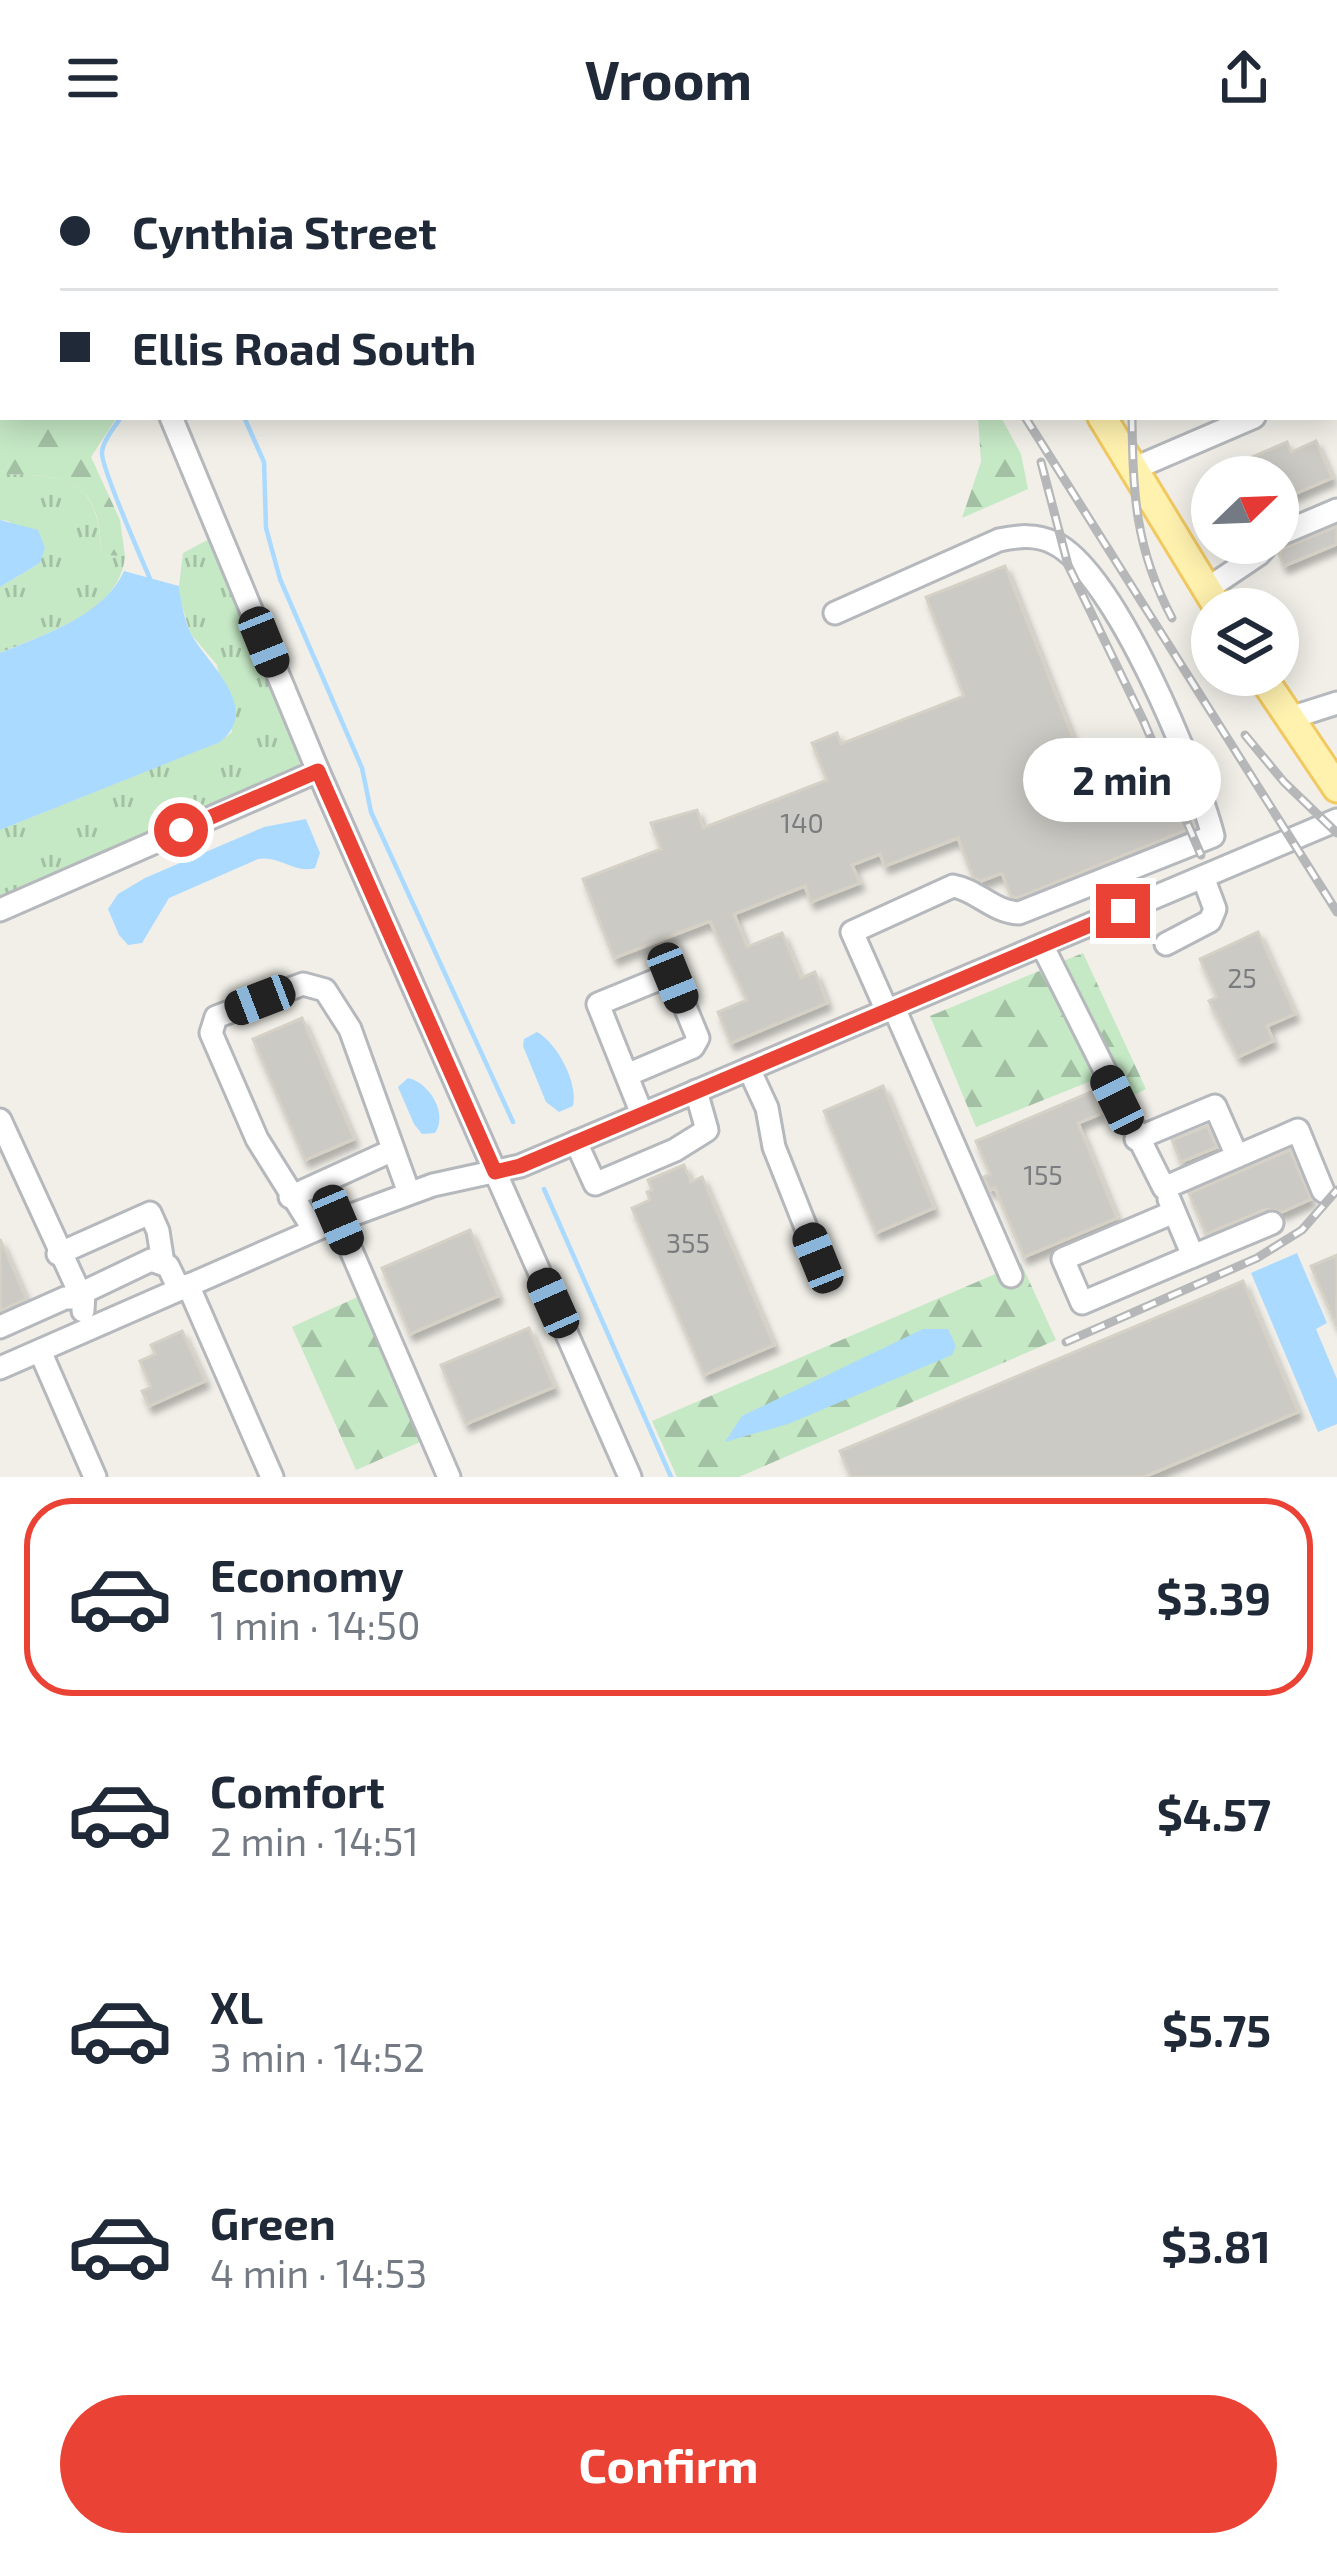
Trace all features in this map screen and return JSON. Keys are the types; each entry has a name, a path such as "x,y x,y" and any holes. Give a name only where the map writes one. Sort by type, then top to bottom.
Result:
{"main road":[{"path":"1104,420 1206,588"},
{"path":"1275,696 1334,779"}],"street":[{"path":"1133,469 1247,420"},
{"path":"173,422 318,771 631,1477"},
{"path":"1299,526 1337,511"},
{"path":"835,613 999,540 1022,536 1054,543 1094,578 1127,634 1204,800 1213,836 1019,913 995,908 961,886 953,886 852,932 1011,1276"},
{"path":"1224,588 1249,564"},
{"path":"1290,718 1337,703"},
{"path":"0,910 318,771"},
{"path":"0,1368 338,1220 576,1142 1337,820"},
{"path":"1166,944 1210,921 1215,909 1203,878"},
{"path":"1042,945 1164,1188 1193,1256"},
{"path":"627,1075 693,1047 698,1038 673,978 664,977 598,1004 642,1114"},
{"path":"314,1230 257,1138 211,1033 216,1017 303,983 326,989 350,1029 409,1193"},
{"path":"749,1069 818,1258"},
{"path":"576,1142 595,1184 675,1150 707,1130 696,1091"},
{"path":"1136,1139 1215,1106 1237,1156"},
{"path":"0,1120 82,1298 90,1328"},
{"path":"1164,1188 1298,1130 1323,1191"},
{"path":"290,1197 391,1151"},
{"path":"1174,1212 1063,1259 1082,1303 1272,1223"},
{"path":"58,1253 150,1213 164,1263 183,1287 272,1477"},
{"path":"338,1220 449,1477"},
{"path":"82,1298 89,1289 151,1260 164,1263"},
{"path":"0,1327 65,1298 82,1298"},
{"path":"40,1351 94,1477"}],"green space":[{"path":"0,420 115,420 91,457 120,520 125,556 101,555 95,510 76,486 44,476 0,474"},
{"path":"978,420 1003,420 1021,454 1028,489 962,518 981,462"},
{"path":"0,474 44,476 75,486 94,510 101,555 125,556 120,576 95,606 58,629 0,653 0,587 40,563 44,548 0,520"},
{"path":"213,537 305,753 295,773 0,902 0,830 219,742 232,732 217,665 190,633 179,586 183,553"},
{"path":"1083,953 1146,1089 1105,1111 1091,1081 976,1127 930,1016"},
{"path":"1021,1263 1056,1340 739,1477 677,1477 652,1421"},
{"path":"364,1294 427,1439 356,1470 292,1327"}],"water":[{"path":"0,520 38,530 45,548 40,563 0,587"},
{"path":"124,571 179,586 191,634 234,701 232,729 220,742 0,830 0,653 87,612 115,587"},
{"path":"306,819 320,853 315,868 258,859 169,898 142,943 128,945 119,935 108,909 118,894 264,827"},
{"path":"537,1032 559,1055 572,1086 573,1106 559,1112 546,1102 523,1046 524,1039"},
{"path":"408,1078 435,1100 439,1117 435,1133 422,1134 414,1124 398,1087"},
{"path":"1297,1253 1327,1323 1316,1329 1337,1379 1337,1424 1318,1432 1251,1273"},
{"path":"923,1329 948,1329 956,1346 952,1355 788,1424 725,1442 742,1416"}],"building":[{"path":"1316,441 1332,478 1299,492 1299,456 1254,456 1287,442 1291,452"},
{"path":"1337,526 1337,544 1299,560 1299,542"},
{"path":"1005,566 1093,789 1168,760 1194,827 1017,898 1011,896 1002,873 981,881 973,877 958,838 885,866 880,854 852,865 860,883 811,902 805,886 734,914 747,947 782,933 801,978 815,972 827,1003 731,1043 718,1012 747,1000 710,921 614,958 583,879 661,849 651,823 697,810 703,828 827,780 812,743 837,733 841,744 964,696 926,597"},
{"path":"1258,932 1295,1014 1267,1026 1273,1041 1238,1057 1209,1001 1217,997 1200,959"},
{"path":"302,1018 354,1139 305,1160 253,1039"},
{"path":"883,1086 934,1208 876,1233 824,1111"},
{"path":"1091,1092 1100,1114 1078,1123 1117,1218 1024,1257 995,1188 990,1190 984,1177 990,1174 976,1141"},
{"path":"1207,1126 1217,1147 1181,1162 1172,1140"},
{"path":"1290,1150 1311,1199 1282,1212 1266,1209 1206,1234 1189,1193"},
{"path":"684,1165 691,1182 702,1177 774,1345 704,1375 632,1208 650,1200 648,1180"},
{"path":"470,1230 498,1296 410,1334 382,1268"},
{"path":"0,1239 26,1299 0,1311"},
{"path":"1337,1255 1337,1327 1311,1266"},
{"path":"1243,1281 1298,1412 1144,1477 851,1477 840,1451"},
{"path":"529,1328 554,1387 466,1424 441,1365"},
{"path":"182,1331 205,1381 149,1406 142,1391 151,1387 140,1361 155,1354 151,1345"}],"waterway":[{"path":"119,420 105,443 103,460 151,581"},
{"path":"245,420 264,462 266,528 280,579 362,768 371,812 513,1122"},
{"path":"544,1189 671,1477"}],"railway":[{"path":"1027,420 1337,912"},
{"path":"1132,420 1138,520 1150,568 1172,618"},
{"path":"1041,462 1068,565 1144,722 1201,855"},
{"path":"1245,735 1284,782 1337,833"},
{"path":"1066,1342 1257,1258 1302,1230 1337,1190"}],"route":[{"path":"181,830 318,771 495,1172 520,1166 1123,911"}]}
